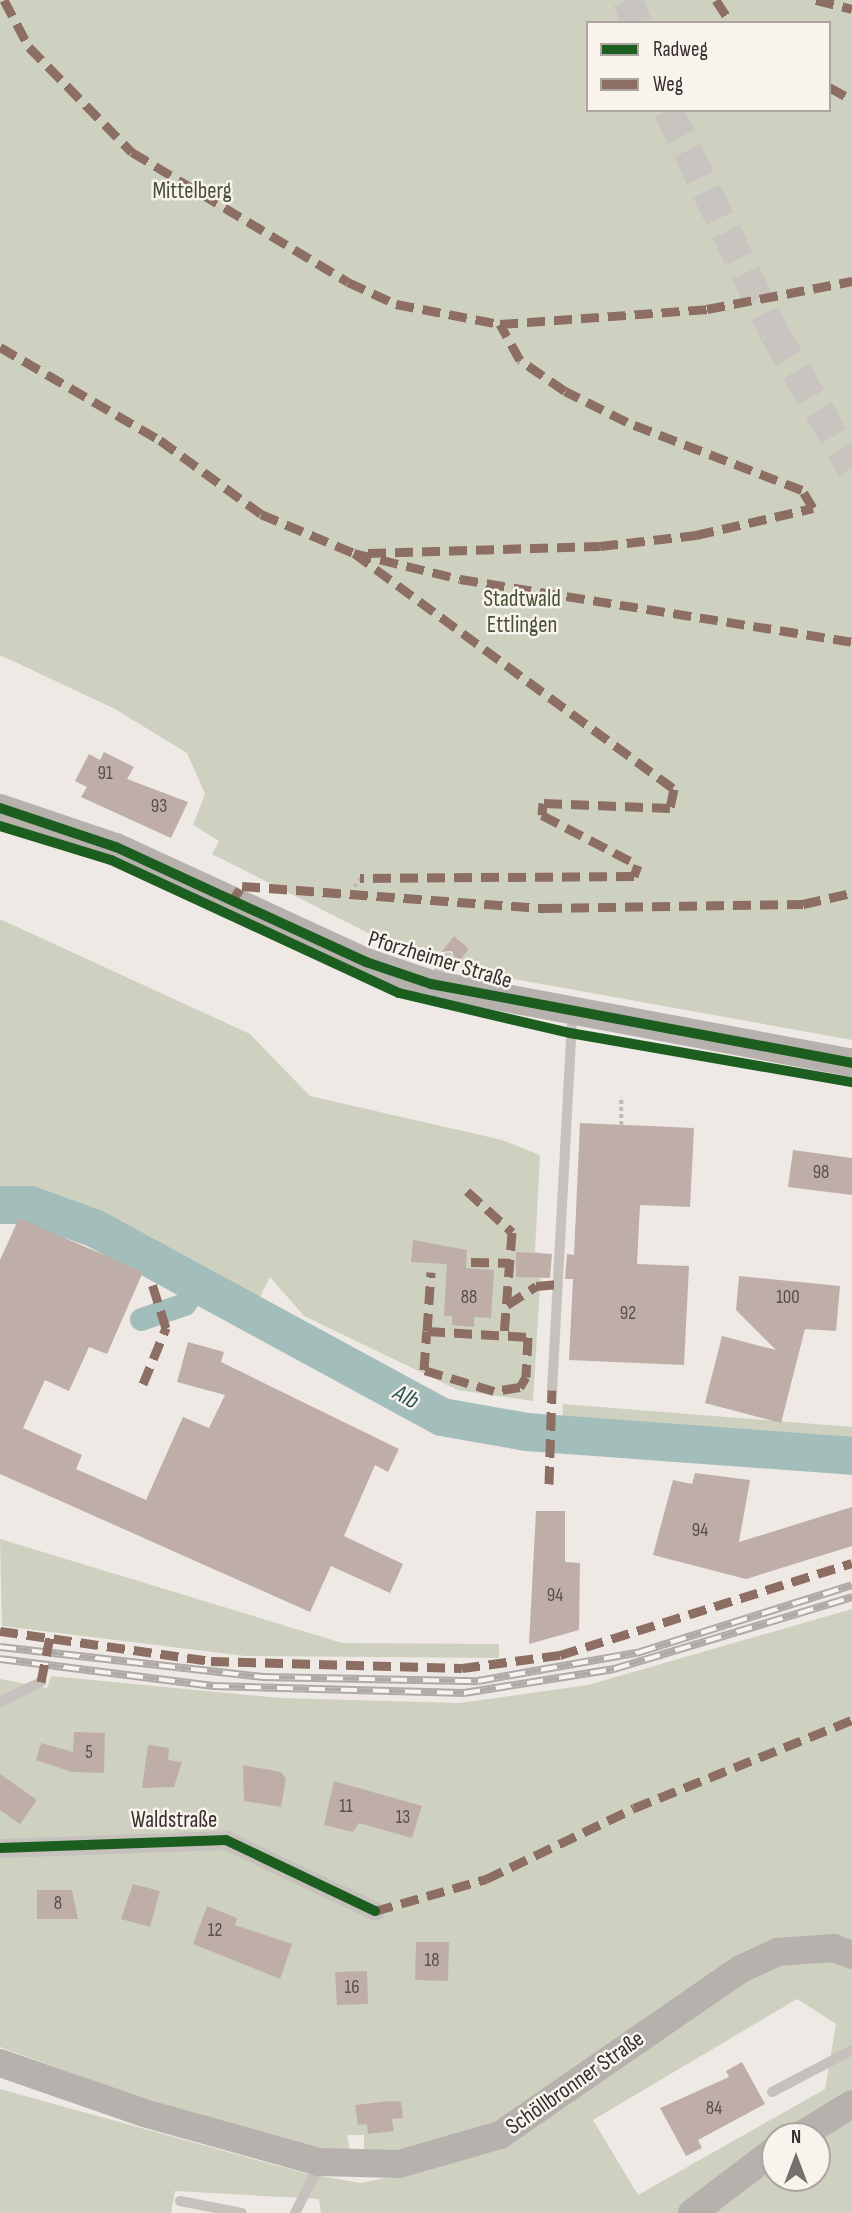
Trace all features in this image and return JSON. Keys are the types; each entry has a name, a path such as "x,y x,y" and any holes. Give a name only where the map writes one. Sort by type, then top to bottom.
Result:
{"main road":[{"name":"Pforzheimer Straße","path":"0,808 116,847 366,962 431,984 572,1015 852,1063"},
{"name":"Schöllbronner Straße","path":"0,2063 144,2113 319,2162 399,2164 500,2135 741,1969 777,1952 834,1948 852,1955"},
{"path":"823,2122 852,2104"},
{"path":"692,2213 761,2161"}],"street":[{"name":"Waldstraße","path":"0,1849 226,1840 375,1911"}],"lane":[{"path":"431,984 448,957"},
{"path":"552,1390 572,1015"},
{"path":"0,1702 41,1682"},
{"path":"772,2092 852,2050"},
{"path":"295,2213 319,2162"},
{"path":"180,2201 242,2213"}],"path":[{"path":"351,893 360,878"},
{"path":"621,1097 621,1125"}],"green space":[{"name":"Stadtwald Ettlingen","path":"0,0 852,0 852,1040 481,973 456,965 469,949 454,936 441,952 380,939 212,854 219,841 193,825 205,794 187,753 115,709 0,655"},
{"path":"0,919 250,1034 310,1096 502,1140 540,1155 535,1252 542,1253 533,1401 458,1390 304,1316 270,1277 260,1297 218,1286 114,1229 31,1194 0,1194"},
{"path":"563,1404 852,1427 852,1473 562,1452"},
{"path":"0,1539 342,1643 499,1644 499,1658 245,1656 2,1626"},
{"path":"852,1609 852,2213 321,2213 319,2199 175,2191 171,2213 0,2213 0,2089 304,2173 360,2183 426,2170 364,2153 364,2135 347,2135 350,2152 317,2147 152,2102 0,2047 0,1679 47,1688 51,1676 280,1698 459,1703 588,1685","holes":["797,1999 836,2024 825,2089 767,2122 831,2122 831,2192 761,2192 761,2125 638,2195 593,2120"]}],"building":[{"path":"104,752 134,767 127,779 188,802 171,838 81,797 87,787 75,781 89,754 100,760"},
{"path":"454,936 469,949 456,965 452,951 441,952"},
{"path":"580,1123 694,1128 690,1207 640,1205 637,1264 689,1266 684,1365 569,1360 573,1279 565,1279 567,1254 574,1255"},
{"path":"793,1150 852,1158 852,1195 788,1187"},
{"path":"19,1218 143,1272 107,1354 89,1347 69,1391 45,1380 23,1428 82,1455 76,1469 146,1500 183,1417 209,1428 225,1395 177,1382 188,1342 224,1352 221,1362 399,1449 388,1472 375,1465 344,1536 403,1564 390,1593 331,1566 310,1612 0,1474 0,1260"},
{"path":"413,1240 467,1250 466,1268 494,1270 491,1318 474,1317 474,1327 452,1325 452,1316 444,1316 447,1264 411,1262"},
{"path":"516,1252 552,1254 550,1278 516,1277"},
{"path":"739,1276 840,1286 836,1331 805,1329 781,1423 705,1403 722,1336 776,1350 736,1310"},
{"path":"695,1473 750,1480 739,1542 852,1507 852,1546 746,1579 653,1555 673,1480 692,1484"},
{"path":"536,1511 565,1511 565,1562 580,1563 579,1630 529,1644"},
{"path":"74,1732 105,1733 104,1773 72,1772 36,1760 41,1743 73,1752"},
{"path":"148,1745 169,1748 168,1760 182,1762 174,1787 142,1788"},
{"path":"243,1765 281,1772 286,1779 281,1807 244,1801"},
{"path":"0,1774 37,1800 20,1824 0,1810"},
{"path":"334,1781 422,1806 412,1838 359,1823 353,1832 324,1825"},
{"path":"133,1884 160,1891 150,1927 121,1919"},
{"path":"37,1890 72,1890 78,1919 37,1919"},
{"path":"207,1906 237,1918 235,1925 292,1944 280,1979 193,1944"},
{"path":"416,1942 449,1942 448,1981 415,1980"},
{"path":"367,1971 368,2004 337,2005 335,1972"},
{"path":"742,2062 765,2104 698,2140 702,2148 686,2156 660,2108 729,2077 726,2071"},
{"path":"401,2102 403,2118 392,2119 394,2131 368,2134 367,2124 358,2125 355,2105"}],"waterway":[{"name":"Alb","path":"0,1205 30,1205 94,1228 442,1417 527,1432 852,1456"},
{"path":"141,1319 184,1304 198,1287"}],"tunnel":[{"path":"628,0 636,21"},
{"path":"669,112 774,332 852,468"}],"railway":[{"path":"0,1647 263,1677 478,1681 640,1652 852,1585"},
{"path":"0,1659 213,1686 464,1693 614,1669 852,1597"}],"marked path":[{"path":"4,0 29,47 132,152 348,282 396,304 500,324 707,309 852,281"},
{"path":"716,0 730,21"},
{"path":"816,0 852,9"},
{"path":"831,88 852,100"},
{"path":"368,553 600,546 696,535 813,508 802,490 627,422 565,391 520,360 500,324"},
{"path":"0,347 160,440 261,514 354,553 460,579 852,642"},
{"path":"354,553 674,789 670,808 543,803 542,815 638,865 634,876 360,878"},
{"path":"230,904 242,886 544,908 803,904 852,893"},
{"path":"467,1191 512,1232 504,1336"},
{"path":"471,1262 510,1263"},
{"path":"427,1331 528,1337 526,1377 520,1387 494,1391 424,1370 431,1272"},
{"path":"143,1384 166,1328 151,1280"},
{"path":"507,1305 536,1286 559,1284"},
{"path":"549,1484 552,1390"},
{"path":"0,1631 211,1661 462,1668 560,1655 852,1563"},
{"path":"41,1682 50,1636"},
{"path":"375,1911 486,1879 634,1808 852,1720"}],"cycle path":[{"path":"0,808 116,847 366,962 431,984 852,1063"},
{"path":"0,826 111,860 399,993 570,1033 852,1082"},
{"path":"0,1848 226,1840 375,1911"}],"park label":[{"name":"Mittelberg","path":"192,191"}]}
